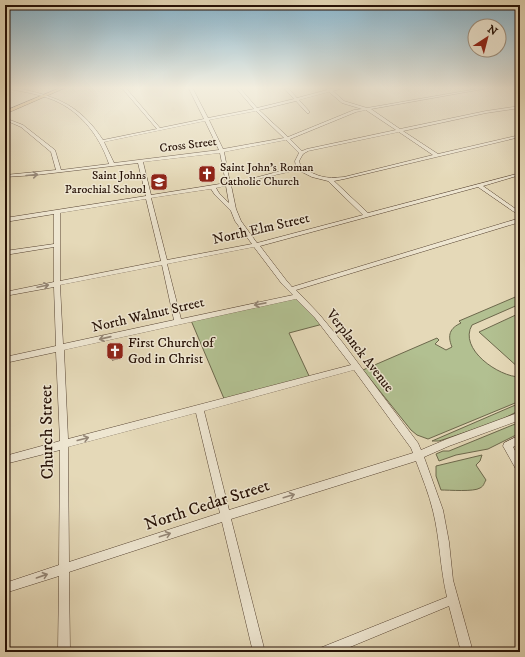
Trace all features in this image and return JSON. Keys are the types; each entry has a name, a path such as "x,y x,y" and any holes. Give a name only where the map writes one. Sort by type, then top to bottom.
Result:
{"street":[{"path":"81,118 103,141 112,165"},
{"path":"149,118 159,129"},
{"path":"103,141 213,118"},
{"path":"265,118 289,138 301,153"},
{"name":"Cross Street","path":"5,176 112,165 222,151 289,138 337,118"},
{"path":"380,118 437,156"},
{"path":"299,168 297,161 301,153 307,150 463,118"},
{"path":"5,119 22,126 53,151 59,171"},
{"name":"Verplanck Avenue","path":"206,119 222,151 238,221 284,282 292,289 340,345 415,446 438,510 452,600 467,652"},
{"path":"5,220 213,187 299,168 314,176 330,180 344,178 520,136"},
{"path":"140,161 178,321"},
{"name":"North Elm Street","path":"5,294 256,245 520,174"},
{"path":"330,180 367,215"},
{"path":"479,185 520,214"},
{"path":"213,187 217,194 235,212"},
{"name":"Church Street","path":"57,212 57,283 61,347 64,444 64,652"},
{"path":"292,289 520,220"},
{"path":"5,253 57,245"},
{"name":"North Walnut Street","path":"5,360 298,296"},
{"path":"5,460 355,367"},
{"path":"200,408 259,652"},
{"name":"North Cedar Street","path":"5,588 225,516 389,465 406,462 418,455 449,442 500,426 520,416"},
{"path":"520,439 507,446 520,468"},
{"path":"324,652 452,600"}],"green space":[{"path":"520,295 520,304 472,325 469,334 475,352 483,360 502,372 511,376 520,377 520,401 428,439 417,435 411,430 363,370 437,338 439,340 435,344 446,350 452,347 450,343 450,332 454,327 461,323 459,321"},
{"path":"298,296 323,324 289,333 310,378 225,401 190,318"},
{"path":"520,313 520,369 479,332"},
{"path":"520,403 520,410 497,422 439,441 432,441"},
{"path":"520,422 520,433 488,449 456,455 439,461 436,454 443,451 449,451"},
{"path":"482,455 480,461 476,465 486,480 481,487 467,490 441,490 436,476 436,466"}],"building":[{"name":"First Church of God in Christ","path":"119,346 120,354 118,354 118,359 112,360 110,348"}],"place":[{"name":"Saint John's Roman Catholic Church","path":"207,174"},
{"name":"Saint Johns Parochial School","path":"159,182"},
{"name":"First Church of God in Christ","path":"115,351"}]}
